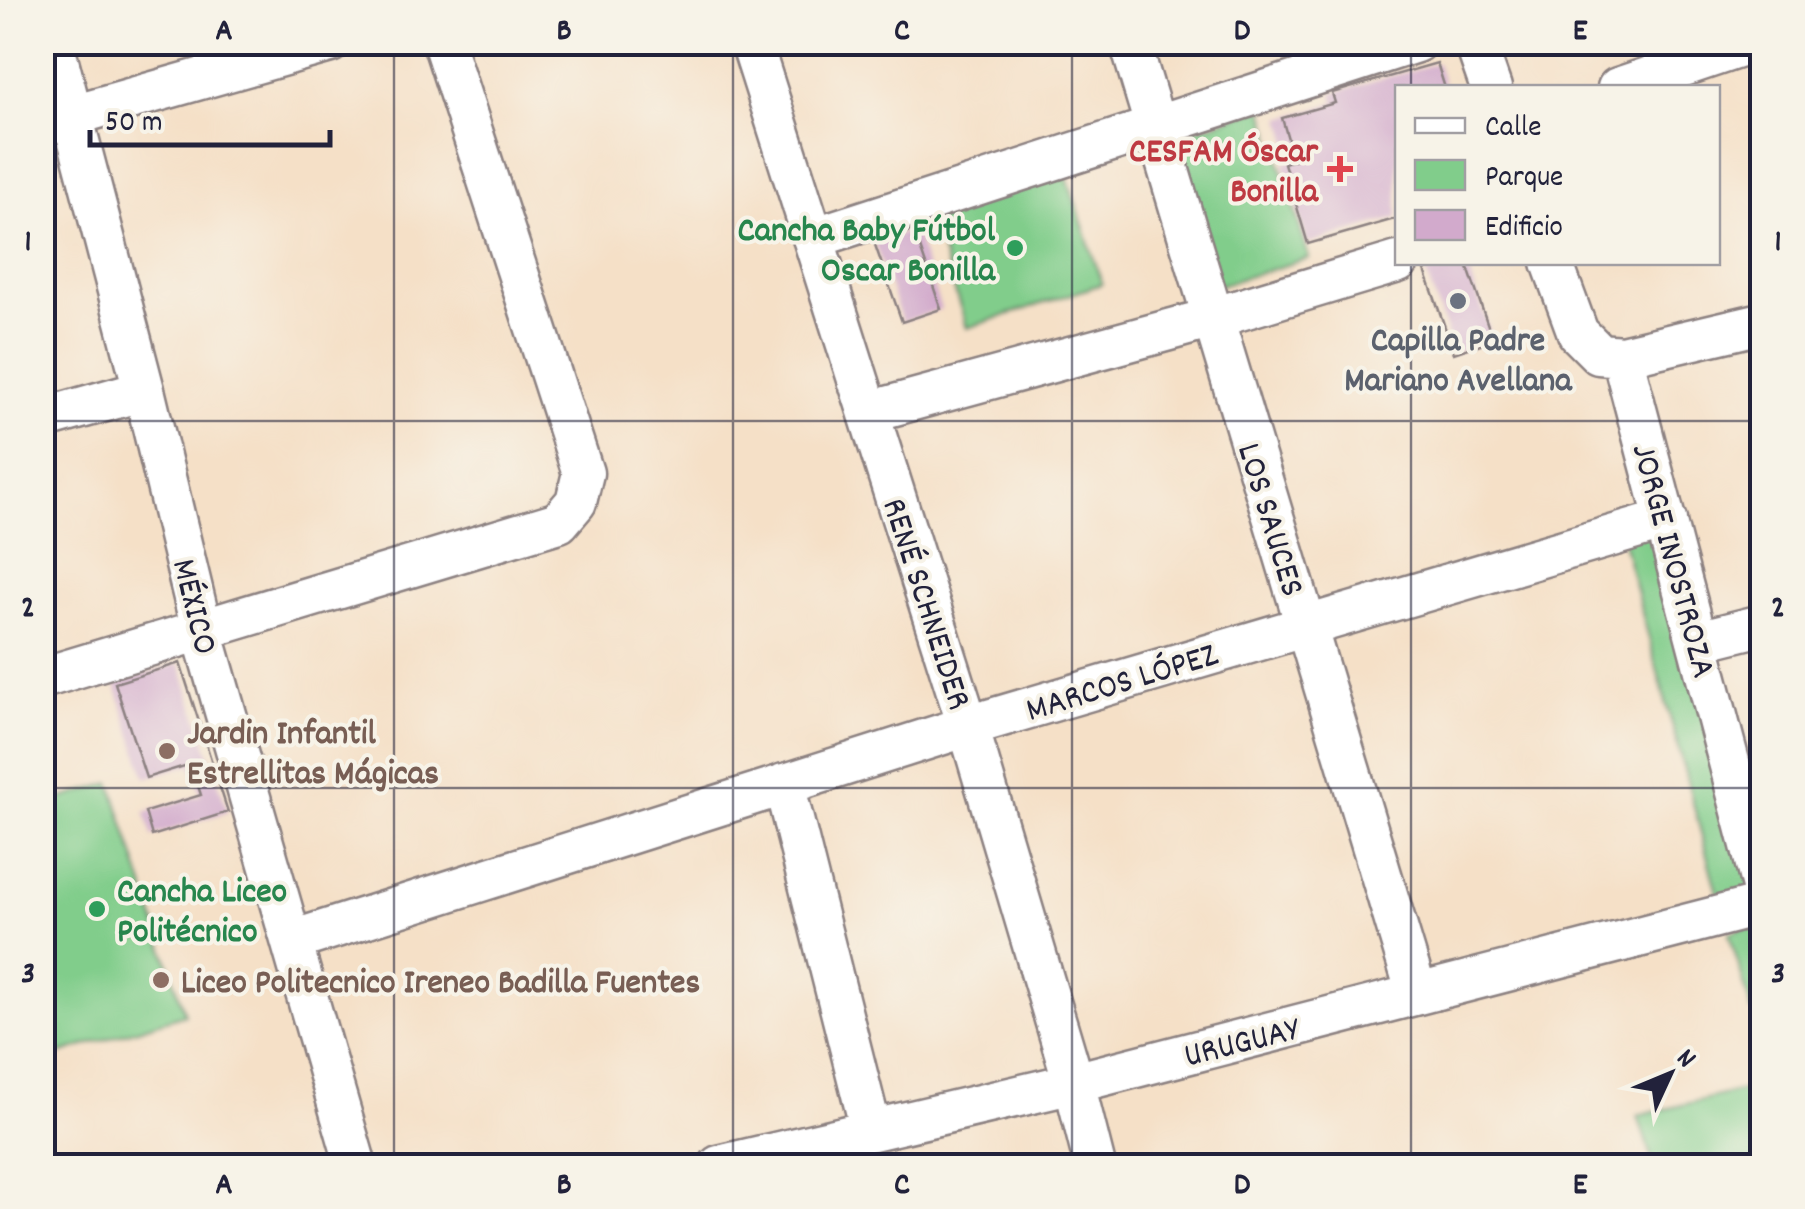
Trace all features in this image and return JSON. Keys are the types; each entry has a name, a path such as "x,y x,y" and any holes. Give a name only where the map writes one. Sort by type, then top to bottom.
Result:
{"street":[{"name":"MÉXICO","path":"54,42 58,121 144,390 202,631 356,1166"},
{"path":"58,121 330,42"},
{"path":"42,678 559,522 576,502 583,473 442,42"},
{"name":"RENÉ SCHNEIDER","path":"752,42 968,726 1095,1166"},
{"name":"LOS SAUCES","path":"1130,42 1417,994"},
{"path":"814,238 1416,42"},
{"path":"1475,42 1490,85"},
{"path":"1627,85 1755,42"},
{"path":"869,412 1212,318 1395,263"},
{"path":"1553,265 1578,334 1599,354 1622,356 1762,323"},
{"name":"JORGE INOSTROZA","path":"1622,356 1762,887"},
{"path":"42,419 144,390"},
{"name":"MARCOS LÓPEZ","path":"292,941 968,726 1666,520"},
{"path":"1698,642 1762,625"},
{"path":"784,784 853,1145"},
{"name":"URUGUAY","path":"718,1166 853,1145 1074,1083 1762,905"}],"green space":[{"path":"1263,107 1309,258 1217,286 1170,138"},
{"name":"Cancha Baby Fútbol Oscar Bonilla","path":"1064,168 1102,284 967,328 929,212"},
{"path":"1659,532 1754,893 1719,900 1622,538"},
{"name":"Cancha Liceo Politécnico","path":"111,783 185,1014 43,1059 43,804"},
{"path":"1762,922 1762,1009 1752,1011 1729,933"},
{"path":"1762,1085 1762,1165 1654,1166 1638,1116"}],"building":[{"name":"CESFAM Óscar Bonilla","path":"1437,63 1444,85 1395,85 1395,219 1308,244 1284,163 1294,160 1282,118 1335,103 1332,93"},
{"path":"914,230 941,309 902,322 874,242"},
{"name":"Capilla Padre Mariano Avellana","path":"1423,265 1467,265 1493,340 1454,353"},
{"path":"180,663 228,812 152,836 145,812 201,795 191,764 146,778 115,683"}],"place":[{"name":"CESFAM Óscar Bonilla","path":"1340,169"},
{"name":"Cancha Baby Fútbol Oscar Bonilla","path":"1015,248"},
{"name":"Capilla Padre Mariano Avellana","path":"1458,301"},
{"name":"Jardin Infantil Estrellitas Mágicas","path":"167,751"},
{"name":"Cancha Liceo Politécnico","path":"97,909"},
{"name":"Liceo Politecnico Ireneo Badilla Fuentes","path":"161,980"}]}
